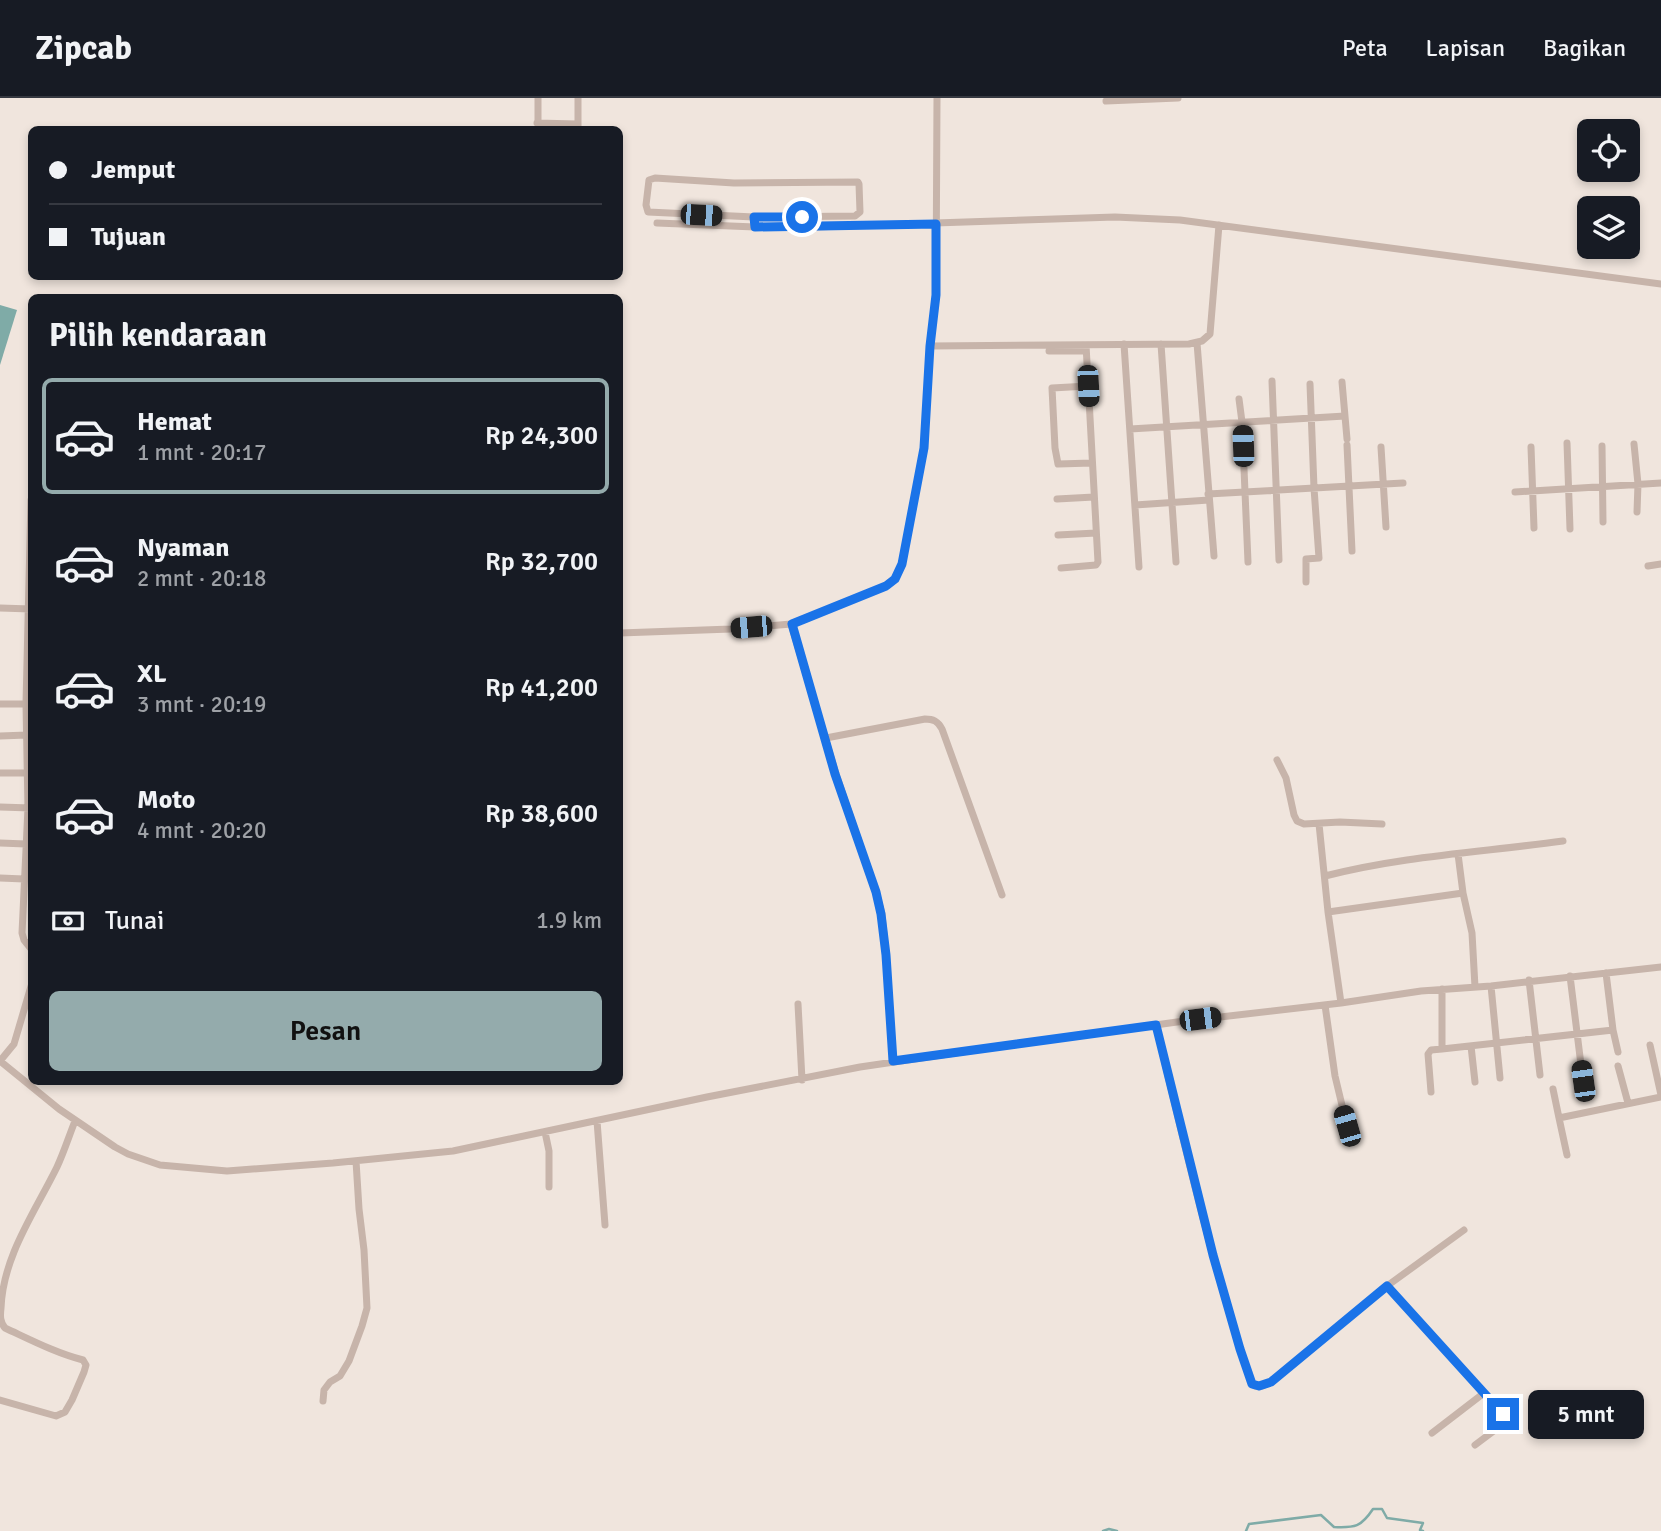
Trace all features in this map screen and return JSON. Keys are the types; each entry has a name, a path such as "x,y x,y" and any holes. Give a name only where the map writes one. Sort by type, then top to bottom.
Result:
{"street":[{"path":"537,126 538,98"},
{"path":"578,98 578,126"},
{"path":"623,633 792,624 872,593 895,579 907,544 924,448 936,295 937,98"},
{"path":"1106,101 1178,98"},
{"path":"655,178 734,183 859,184 860,212 855,216 754,217 648,212 646,205 649,180 655,178"},
{"path":"754,217 755,227"},
{"path":"657,222 755,227 1115,217 1180,220 1661,284"},
{"path":"1049,351 1124,344 1197,343 1206,339 1210,334 1219,225"},
{"path":"1197,343 1214,556"},
{"path":"1124,344 1139,567"},
{"path":"1161,344 1176,562"},
{"path":"930,346 1086,348"},
{"path":"1061,568 1096,565 1098,562 1086,348"},
{"path":"1272,381 1279,560"},
{"path":"1342,382 1352,551"},
{"path":"1306,582 1306,559 1319,558 1310,384"},
{"path":"1088,386 1052,388 1055,448 1058,464 1092,463"},
{"path":"1239,400 1248,562"},
{"path":"1130,429 1346,416"},
{"path":"1567,443 1570,529"},
{"path":"1634,444 1637,512"},
{"path":"1602,446 1603,522"},
{"path":"1381,447 1386,527"},
{"path":"1531,447 1534,528"},
{"path":"1135,505 1172,503 1244,492 1403,483"},
{"path":"1515,492 1661,483"},
{"path":"1057,499 1094,497"},
{"path":"1058,535 1096,533"},
{"path":"1648,566 1661,564"},
{"path":"0,608 28,609"},
{"path":"792,624 881,914 893,1061"},
{"path":"0,704 28,704"},
{"path":"826,738 925,719 937,722 942,729 1002,895"},
{"path":"28,720 28,785"},
{"path":"0,736 27,735"},
{"path":"1277,760 1286,778 1296,820 1304,824 1382,824"},
{"path":"0,773 27,774"},
{"path":"0,807 28,808"},
{"path":"1319,824 1341,1003"},
{"path":"28,826 23,938 28,945"},
{"path":"1325,876 1402,860 1563,841"},
{"path":"0,843 26,844"},
{"path":"1458,854 1472,933 1475,987"},
{"path":"0,878 24,878"},
{"path":"1328,912 1464,893"},
{"path":"28,997 14,1044 0,1061 75,1121 128,1154 160,1165 226,1171 453,1151 893,1061 1442,989 1661,967"},
{"path":"1606,973 1618,1052"},
{"path":"1570,976 1583,1081"},
{"path":"1529,981 1540,1076"},
{"path":"1491,986 1500,1078"},
{"path":"1442,989 1442,1049"},
{"path":"799,1004 802,1080"},
{"path":"1325,1005 1335,1076 1347,1126"},
{"path":"1156,1025 1213,1255 1252,1384 1259,1386 1271,1382 1387,1286 1464,1230"},
{"path":"1431,1091 1428,1054 1433,1050 1613,1030"},
{"path":"1559,1118 1661,1096 1650,1045"},
{"path":"1471,1046 1475,1082"},
{"path":"1618,1066 1628,1103"},
{"path":"1553,1089 1567,1155"},
{"path":"0,1400 56,1416 62,1414 72,1400 86,1365 83,1360 5,1328 0,1317 2,1292 14,1254 57,1166 75,1121"},
{"path":"597,1121 606,1225"},
{"path":"545,1132 549,1151 549,1187"},
{"path":"323,1401 324,1390 330,1382 341,1376 349,1361 367,1308 356,1161"},
{"path":"1387,1286 1502,1412 1504,1421 1475,1445"},
{"path":"1432,1433 1484,1392"}],"water":[{"path":"0,305 17,310 0,365"}],"waterway":[{"path":"1246,1531 1249,1524 1321,1515 1334,1527 1352,1526 1365,1520 1373,1509 1382,1509 1387,1518 1423,1523 1420,1530 1423,1531"},
{"path":"1103,1531 1117,1531"}],"route":[{"path":"802,217 754,217 755,227 936,224 936,295 924,448 902,564 895,579 886,586 792,624 835,774 876,892 886,955 893,1061 1156,1025 1213,1255 1252,1384 1259,1386 1271,1382 1387,1286 1503,1414"}]}
